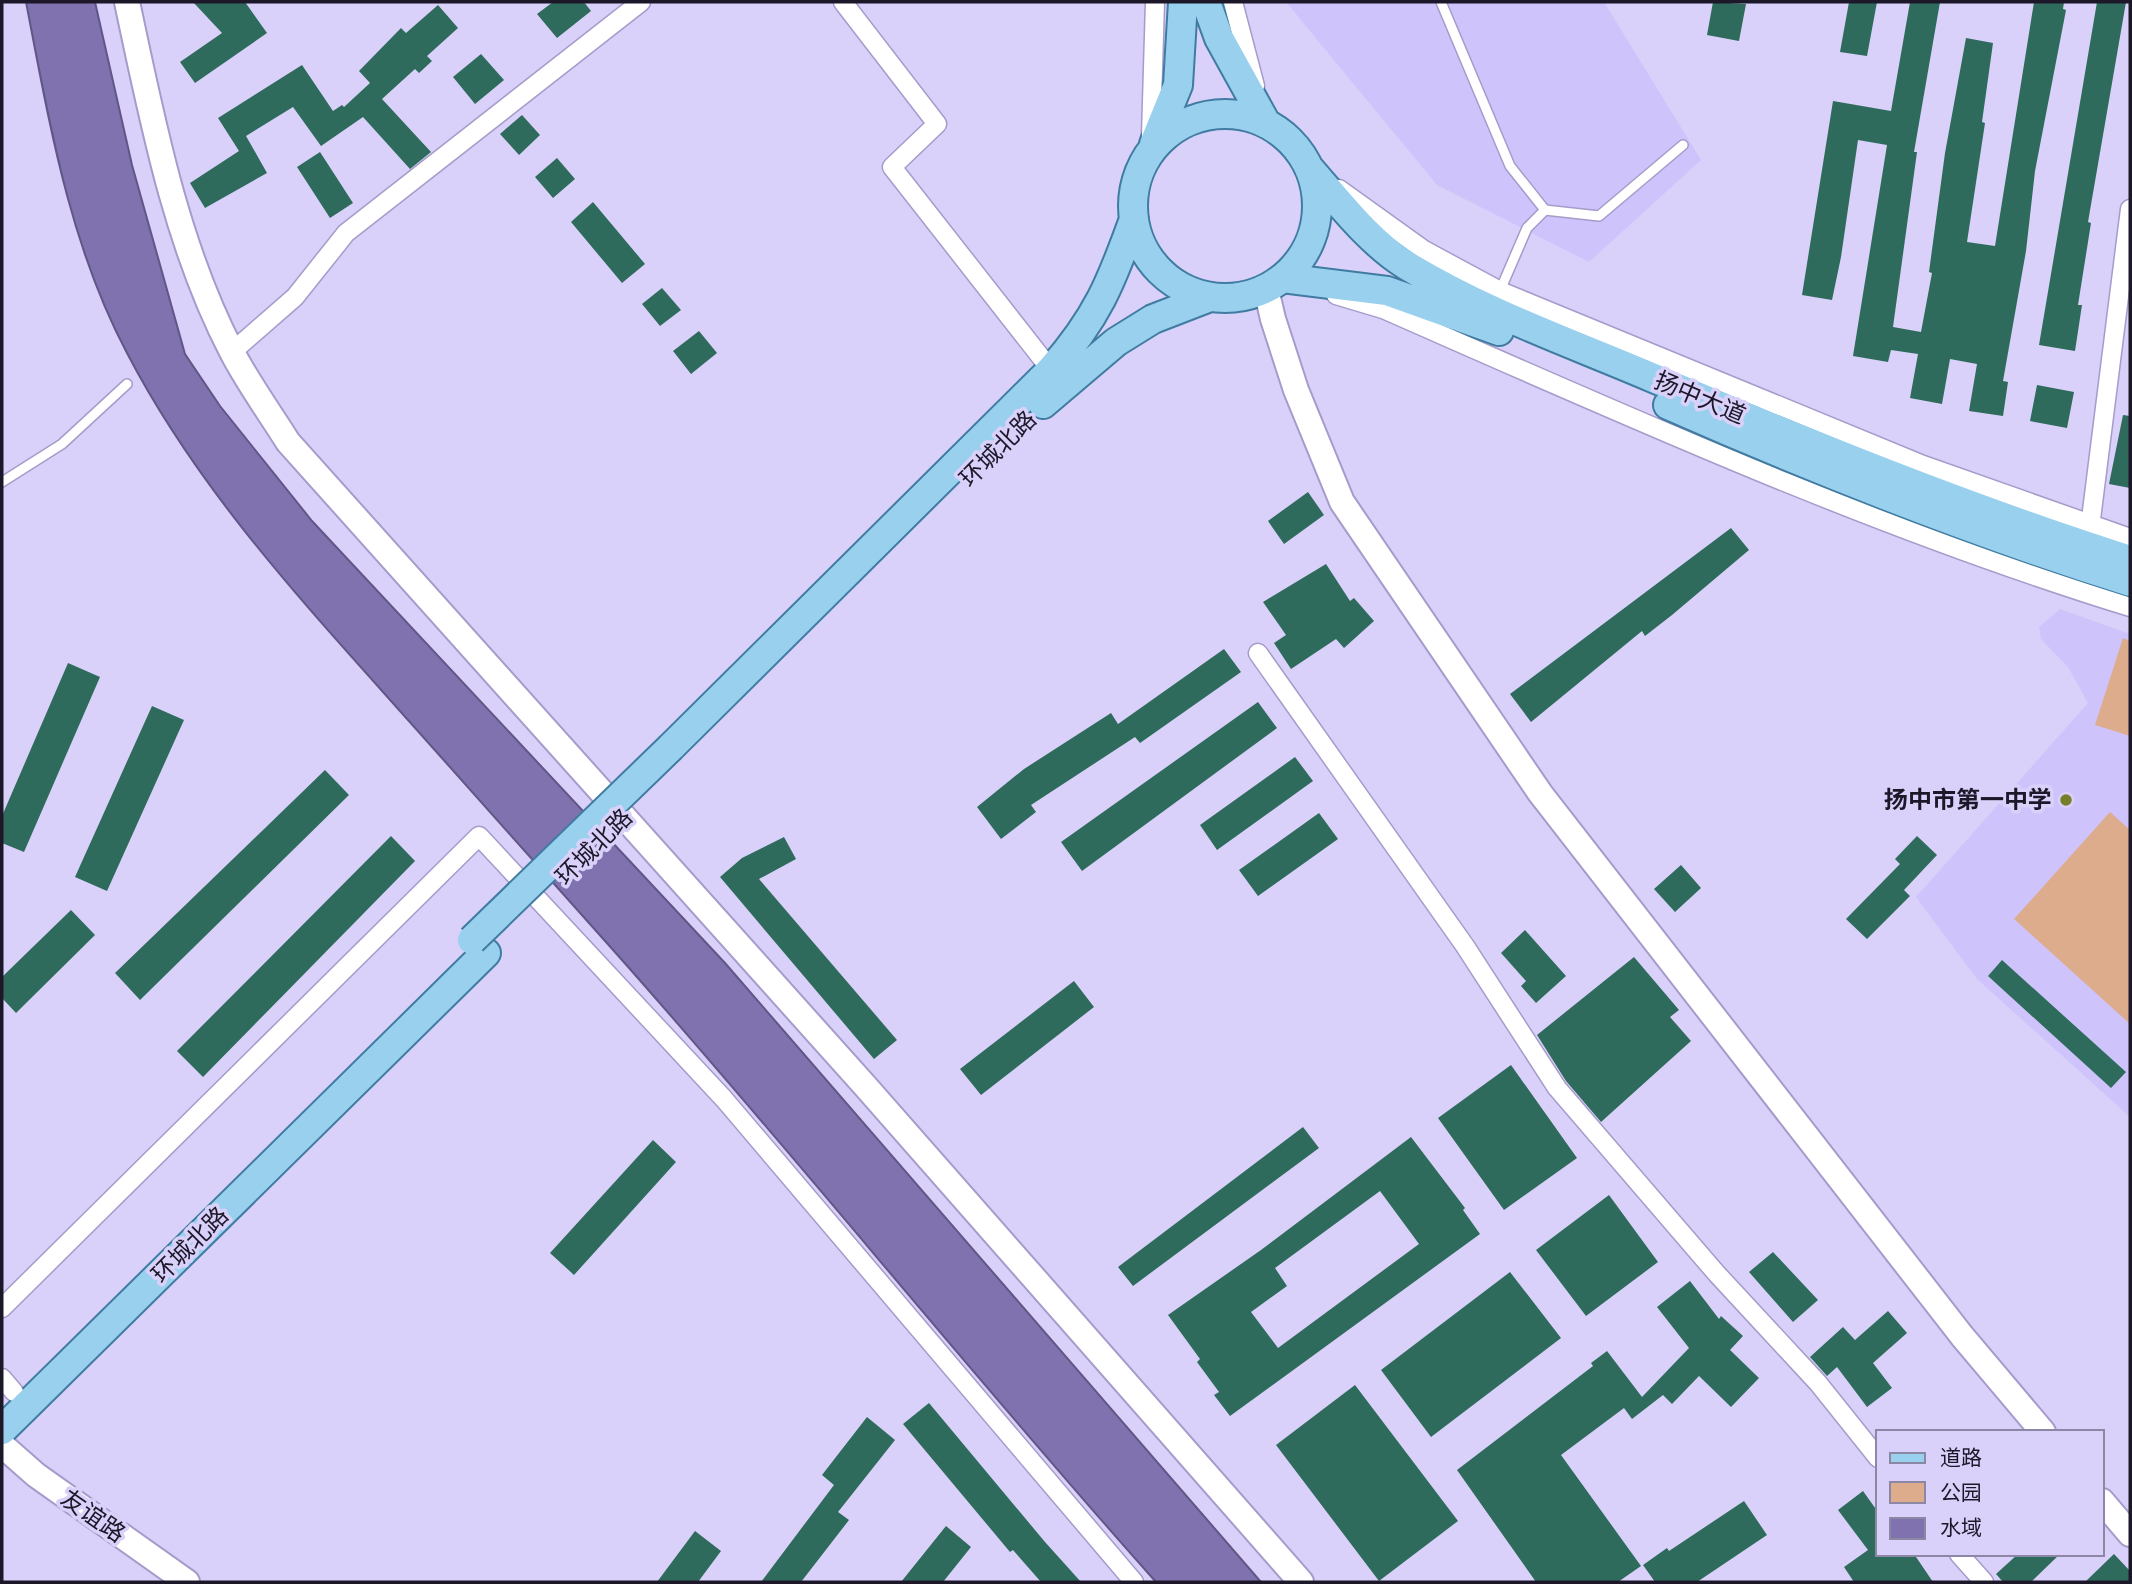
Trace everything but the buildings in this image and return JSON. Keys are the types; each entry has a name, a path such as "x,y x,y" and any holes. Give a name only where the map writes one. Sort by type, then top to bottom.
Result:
{"main road":[{"path":"1150,153 1177,128 1210,115 1246,116 1266,123 1284,134 1310,168 1318,209 1315,228 1302,256 1274,284 1239,297 1210,297 1174,283 1159,271 1138,238 1134,219 1134,196 1139,173 1178,85 1183,2"},
{"path":"1206,2 1224,48 1266,123"},
{"name":"扬中大道","path":"1310,168 1358,223 1404,264 1496,301 1833,454 2088,535 2130,560"},
{"name":"环城北路","path":"677,753 1081,337 1109,290 1134,219"},
{"name":"扬中大道","path":"1274,284 1387,291 1488,326 1820,472 2021,548 2130,582"},
{"name":"环城北路","path":"6,1391 479,946 1062,385 1116,342 1153,319 1210,297"},
{"name":"环城北路","path":"2,1430 479,946"}],"street":[{"path":"128,2 144,82 187,244 232,352 288,442 867,1088 1301,1582"},
{"path":"232,352 295,297 346,233 640,2"},
{"path":"844,2 937,124 892,167 1051,370"},
{"path":"1150,153 1155,2"},
{"path":"1233,2 1266,123"},
{"path":"2130,209 2088,535 2130,538"},
{"path":"2041,1430 1962,1336 1540,793 1342,502 1296,390 1273,319 1274,284 1383,309 1800,488 2013,571 2130,607"},
{"path":"1258,653 1465,946 1557,1088 1717,1274 1818,1383 1876,1456"},
{"path":"2,1308 479,836 724,1099 1134,1582"},
{"name":"友谊路","path":"2,1445 36,1475 187,1582"},
{"path":"2104,1503 2130,1534"},
{"path":"1960,1556 1984,1582"}],"lane":[{"path":"1441,2 1510,166 1545,210 1598,216 1683,145"},
{"path":"1496,301 1527,228 1545,210"},
{"path":"2,482 62,444 127,384"}],"shaded area":[{"path":"1286,2 1604,2 1701,160 1589,262 1437,185"},
{"name":"扬中市第一中学","path":"2060,609 2130,634 2130,1117 1977,979 1916,897 2088,703 2068,667 2041,639 2039,627"}],"green space":[{"path":"2123,638 2130,641 2130,736 2095,725"},
{"path":"2110,812 2130,830 2130,1024 2014,919"}],"water":[{"path":"26,2 95,2 132,165 185,354 220,406 312,521 725,963 1261,1582 1156,1582 683,1029 312,612 244,530 181,445 153,400 107,312 90,269 63,181"}],"place":[{"name":"扬中市第一中学","path":"2066,800"}]}
